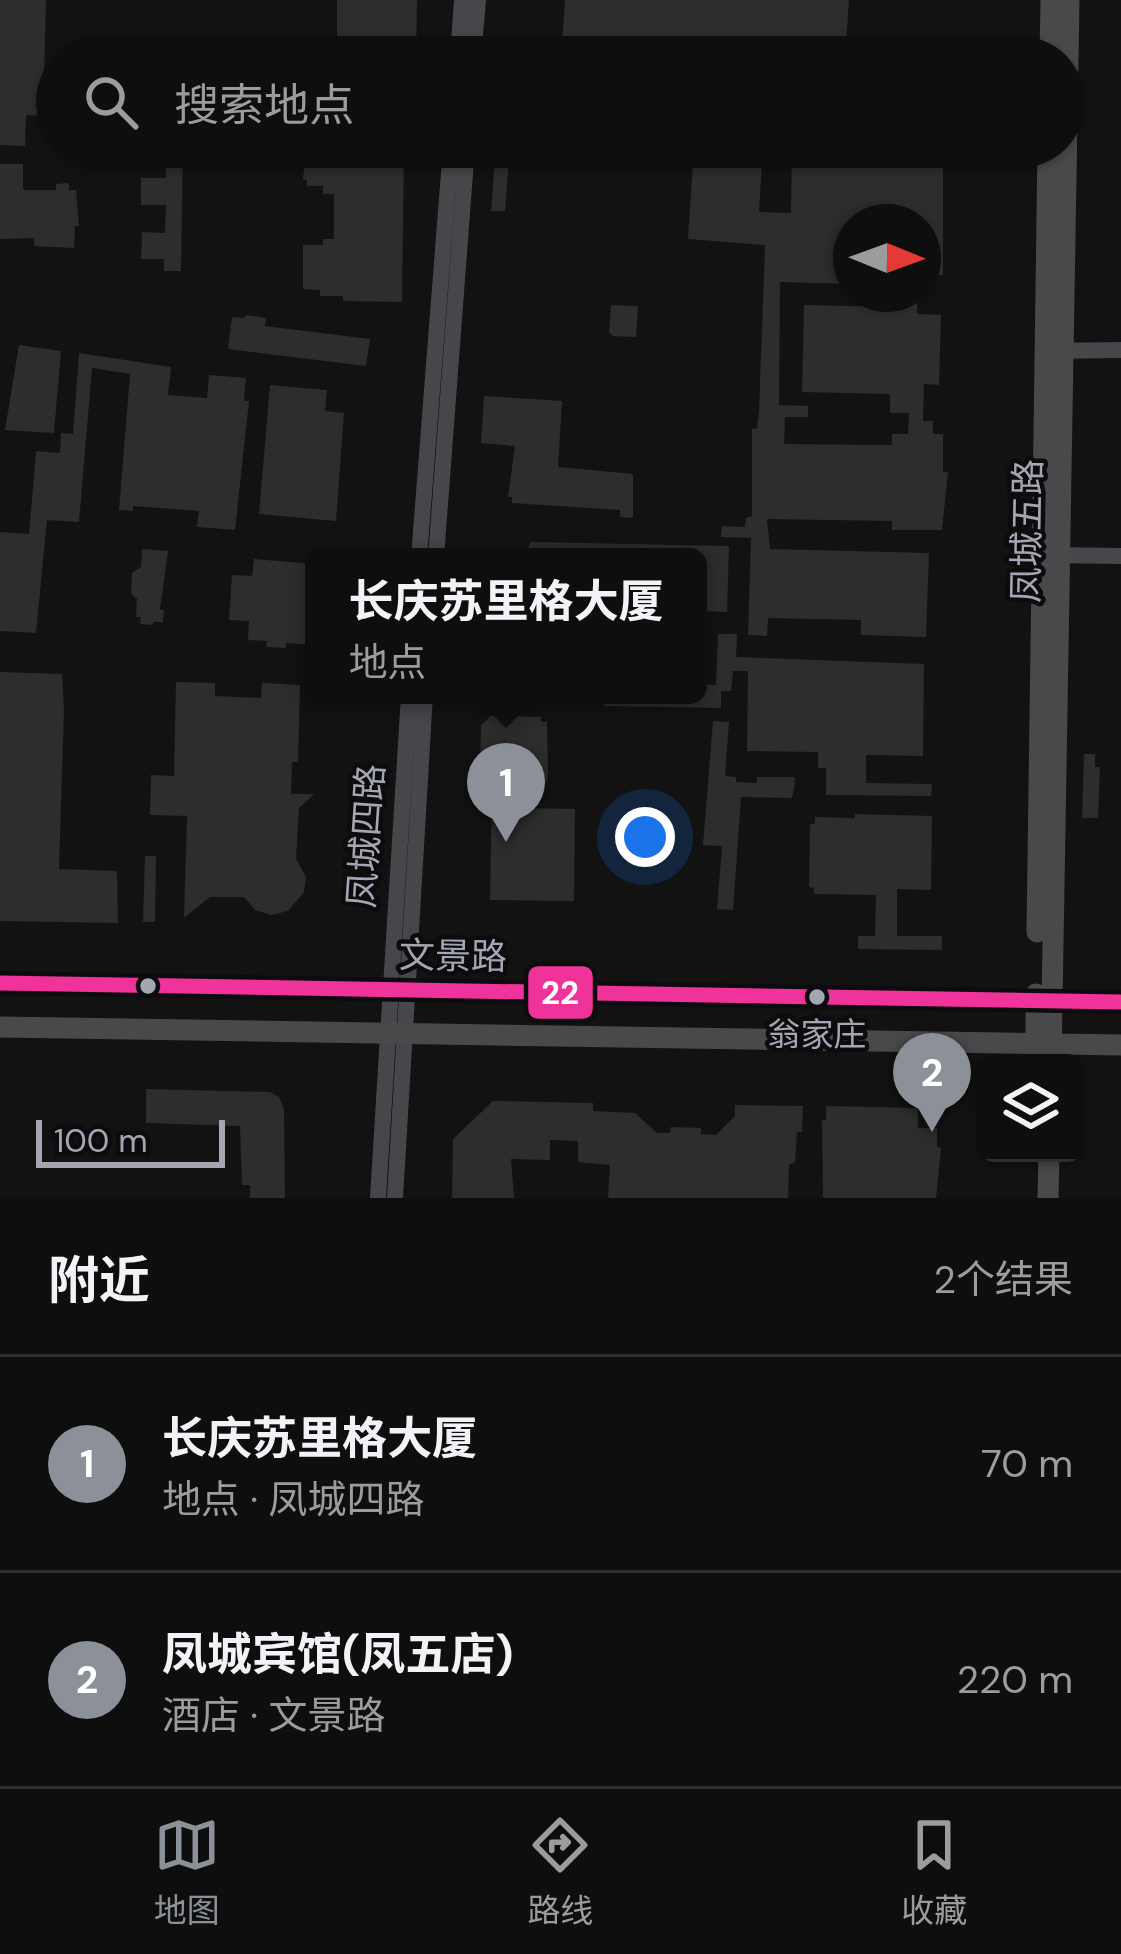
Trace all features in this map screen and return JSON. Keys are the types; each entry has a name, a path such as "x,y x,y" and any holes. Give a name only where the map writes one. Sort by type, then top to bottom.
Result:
{"main road":[{"path":"1050,36 1051,0"},
{"name":"凤城五路","path":"1067,36 1069,0"},
{"name":"凤城五路","path":"1049,168 1054,351"},
{"name":"凤城五路","path":"1043,1053 1054,351 1062,168"},
{"name":"文景路","path":"0,983 1121,1002"},
{"path":"0,1028 1043,1053 1121,1045"},
{"path":"1033,1198 1034,1162"},
{"path":"1048,1198 1049,1162"}],"street":[{"path":"459,36 462,0"},
{"path":"475,36 478,0"},
{"path":"420,548 449,168"},
{"path":"437,548 464,168"},
{"path":"1054,351 1121,350"},
{"path":"1050,555 1121,556"},
{"name":"凤城四路","path":"395,1198 395,1035 409,704"},
{"name":"凤城四路","path":"397,988 424,704"},
{"name":"凤城四路","path":"378,1198 395,1035"}],"building":[{"path":"0,0 46,0 45,36 36,36 36,116 26,115 25,146 0,145"},
{"path":"337,0 417,0 416,36 337,36"},
{"path":"565,0 849,0 846,36 562,36"},
{"path":"0,164 23,164 23,190 56,190 56,184 69,183 69,190 76,190 79,226 75,226 74,248 34,246 34,238 0,239"},
{"path":"166,168 183,168 181,271 164,271 164,259 141,259 142,232 165,233 166,205 141,205 141,178 166,178"},
{"path":"304,168 404,168 402,302 343,301 343,296 320,296 320,290 303,289 303,245 323,245 323,239 334,239 334,194 323,194 323,186 307,186"},
{"path":"494,168 508,168 505,211 491,211"},
{"path":"693,168 762,168 759,212 791,213 792,168 943,168 943,275 941,204 833,204 833,283 780,282 779,405 808,406 808,417 785,417 784,444 892,445 892,434 908,434 909,413 890,413 890,394 802,392 804,305 833,306 833,312 941,315 939,385 924,384 923,421 933,421 933,434 943,434 943,472 948,472 942,530 892,530 892,521 767,519 770,549 929,553 926,637 861,635 861,620 768,618 767,636 748,635 751,538 721,537 722,526 745,527 746,518 752,516 752,429 757,429 759,411 765,245 688,239"},
{"path":"611,305 638,306 636,337 609,332"},
{"path":"232,317 266,318 265,326 370,339 366,366 228,349"},
{"path":"19,345 61,351 54,433 5,430"},
{"path":"79,353 171,367 168,395 207,398 209,375 246,378 244,401 249,401 235,530 197,527 199,511 133,506 133,511 119,510 130,374 92,368 79,522 47,520 36,633 0,631 0,532 29,534 36,451 60,453 61,433 73,434"},
{"path":"270,385 327,390 325,411 344,413 336,521 259,514"},
{"path":"484,396 562,401 558,467 633,474 633,518 620,517 620,510 512,503 508,497 515,446 481,443"},
{"path":"531,542 729,546 727,612 707,611 707,548 528,548"},
{"path":"142,549 168,551 160,610 164,610 163,622 153,625 140,624 137,599 131,593 132,573 141,567"},
{"path":"254,559 305,563 305,644 266,647 267,641 248,640 249,621 229,620 232,575 252,576"},
{"path":"718,634 737,634 736,657 924,664 923,756 866,755 866,783 932,784 931,796 826,795 826,768 818,768 818,752 747,751 748,671 733,671 731,691 721,691 721,708 604,706 707,704 707,684 716,685"},
{"path":"0,672 62,674 59,869 117,871 118,923 0,921"},
{"path":"176,682 215,683 215,696 261,698 262,683 300,685 298,762 292,762 291,794 314,794 299,808 296,859 306,877 304,892 288,911 271,915 255,910 244,897 210,897 184,918 187,816 150,815 151,775 174,776"},
{"path":"491,716 541,717 541,722 547,722 548,777 546,783 522,784 522,808 575,809 574,901 490,900 492,783 484,782 480,775 481,725"},
{"path":"713,721 729,722 725,776 757,783 757,777 794,777 795,783 792,798 741,797 733,910 717,909 722,846 703,845"},
{"path":"1084,754 1095,754 1095,767 1100,767 1098,818 1082,818"},
{"path":"855,814 932,816 931,890 897,889 897,936 942,936 942,950 858,949 858,936 875,936 876,895 814,894 809,887 810,824 815,824 815,817 855,818"},
{"path":"145,856 156,856 155,922 143,922"},
{"path":"146,1089 270,1092 279,1097 284,1109 285,1198 250,1198 250,1185 242,1185 240,1126 146,1123"},
{"path":"493,1101 593,1103 593,1111 635,1113 657,1133 670,1133 671,1127 701,1128 701,1134 716,1135 735,1116 735,1105 803,1106 802,1132 797,1132 795,1162 789,1165 788,1198 608,1198 610,1165 578,1162 578,1141 550,1140 550,1160 511,1159 514,1198 452,1198 453,1139"},
{"path":"826,1106 918,1108 918,1128 937,1128 937,1147 941,1148 936,1198 823,1198"}],"transit line":[{"name":"22","path":"0,983 1121,1002"}],"place":[{"name":"长庆苏里格大厦","path":"506,842"},
{"name":"翁家庄","path":"817,997"},
{"name":"凤城宾馆(凤五店)","path":"932,1132"}]}
